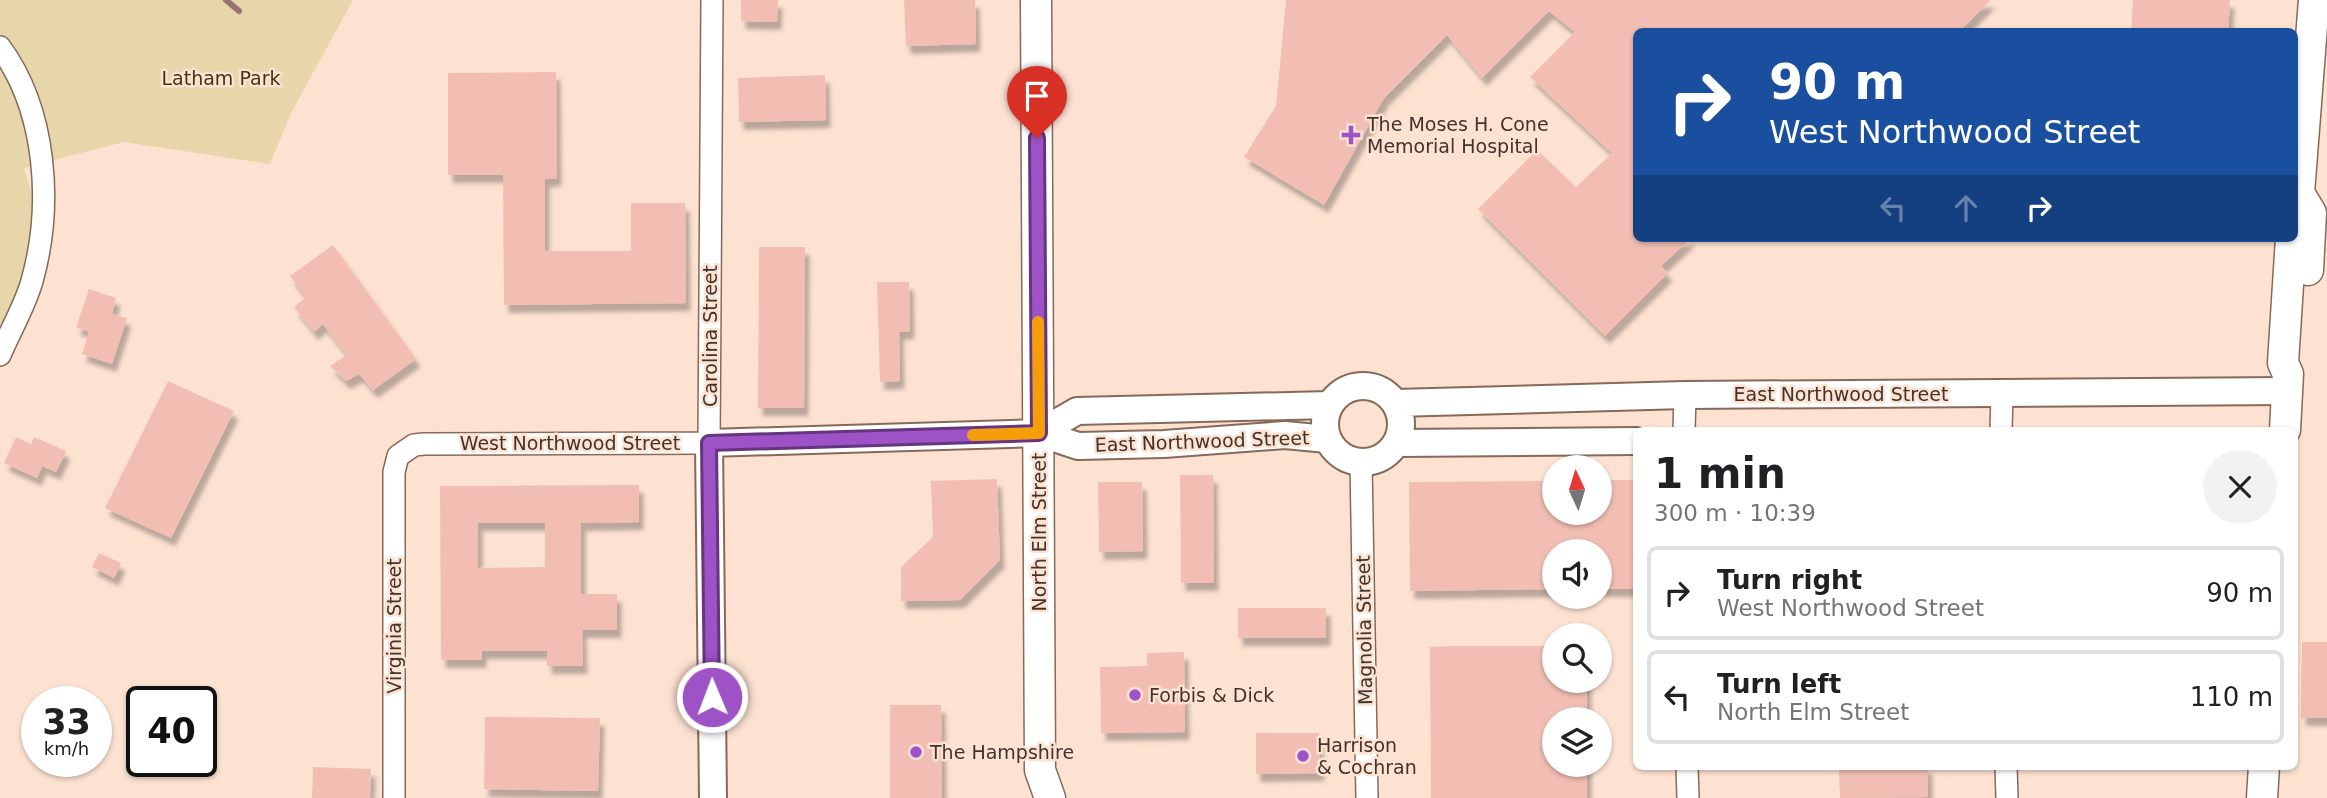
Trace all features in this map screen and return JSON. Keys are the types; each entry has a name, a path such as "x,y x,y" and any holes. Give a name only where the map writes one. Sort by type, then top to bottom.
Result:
{"main road":[{"name":"North Elm Street","path":"1036,0 1040,770 1050,798"},
{"path":"2298,187 2314,0"},
{"path":"2288,383 2303,364 2304,353 2311,213 2298,200"},
{"path":"2285,427 2288,383 2283,363 2291,242"},
{"name":"North Elm Street","path":"1027,798 1040,770"},
{"path":"2262,798 2264,770"}],"street":[{"name":"Carolina Street","path":"712,0 709,443 712,798"},
{"path":"0,47 32,108 43,181 42,228 32,282 0,355"},
{"name":"East Northwood Street","path":"1361,463 1343,457 1327,439 1324,421 1329,405 1341,393 1359,386 1381,390 1395,402 1685,395 2002,393 2288,383"},
{"path":"2001,427 2002,393"},
{"path":"1684,427 1685,395"},
{"path":"1361,463 1381,458 1396,443 1402,421 1395,402"},
{"name":"East Northwood Street","path":"1039,433 1077,411 1329,405"},
{"name":"West Northwood Street","path":"398,456 414,445 424,444 709,443 1039,433"},
{"name":"East Northwood Street","path":"1039,433 1078,446 1164,444 1285,435 1327,439"},
{"path":"1396,443 1633,441"},
{"name":"Virginia Street","path":"394,798 394,472 398,456"},
{"name":"Magnolia Street","path":"1361,463 1367,798"},
{"path":"1687,770 1688,798"},
{"path":"2006,770 2007,798"}],"green space":[{"name":"Latham Park","path":"0,0 353,0 292,111 270,164 124,142 24,168 42,228 0,355"}],"building":[{"path":"741,0 778,0 777,22 741,21"},
{"path":"904,0 975,0 976,44 906,46"},
{"path":"1286,0 1991,0 1963,28 1633,28 1633,242 1687,242 1661,266 1668,273 1605,336 1478,209 1537,150 1576,187 1612,153 1530,77 1575,32 1549,11 1482,78 1447,35 1384,98 1324,205 1244,157 1276,106"},
{"path":"2133,0 2230,0 2228,28 2131,28"},
{"path":"556,72 557,178 545,179 545,251 631,251 631,203 685,203 686,303 504,305 503,175 448,175 448,73"},
{"path":"825,75 826,120 739,122 738,78"},
{"path":"333,245 416,359 373,390 359,374 346,381 330,366 347,355 323,324 314,332 294,307 306,297 290,276"},
{"path":"759,247 805,247 804,408 758,408"},
{"path":"877,282 909,282 910,331 899,332 900,381 880,382"},
{"path":"89,289 116,298 112,314 127,318 112,364 82,354 89,332 76,327"},
{"path":"168,381 234,411 171,538 105,508"},
{"path":"16,437 31,444 34,437 66,451 56,472 42,466 37,478 4,463"},
{"path":"1180,475 1213,475 1214,583 1181,583"},
{"path":"997,479 1000,560 960,600 901,601 901,567 933,537 931,481"},
{"path":"1612,480 1633,480 1633,589 1612,589 1612,539 1542,539 1542,589 1410,591 1409,482 1542,481 1542,525 1612,525"},
{"path":"1098,482 1142,482 1143,551 1099,552"},
{"path":"639,485 639,522 581,523 581,594 617,594 617,630 582,630 583,666 547,666 547,651 482,651 482,660 441,660 440,486","holes":["478,523 545,523 545,567 478,568"]},
{"path":"99,553 121,563 114,578 92,567"},
{"path":"1238,608 1326,608 1326,638 1238,638"},
{"path":"2302,642 2327,642 2327,718 2301,718"},
{"path":"1542,646 1542,693 1587,693 1587,707 1542,707 1542,777 1587,777 1587,798 1431,798 1430,647"},
{"path":"1184,652 1185,732 1101,733 1100,667 1147,666 1147,653"},
{"name":"The Hampshire","path":"890,705 941,705 942,798 890,798"},
{"path":"485,717 600,718 598,791 484,789"},
{"path":"1256,733 1319,733 1320,773 1256,774"},
{"path":"313,767 371,769 370,798 312,798"},
{"path":"1839,770 1928,770 1928,797 1840,798"}],"waterway":[{"path":"226,0 239,11"}],"slow traffic":[{"path":"973,435 1039,433 1038,322"}],"place":[{"name":"The Moses H. Cone Memorial Hospital","path":"1351,135"},
{"name":"Forbis & Dick","path":"1135,695"},
{"name":"The Hampshire","path":"916,752"},
{"name":"Harrison & Cochran","path":"1303,756"}],"route":[{"path":"712,697 709,443 1039,433 1037,138"}]}
